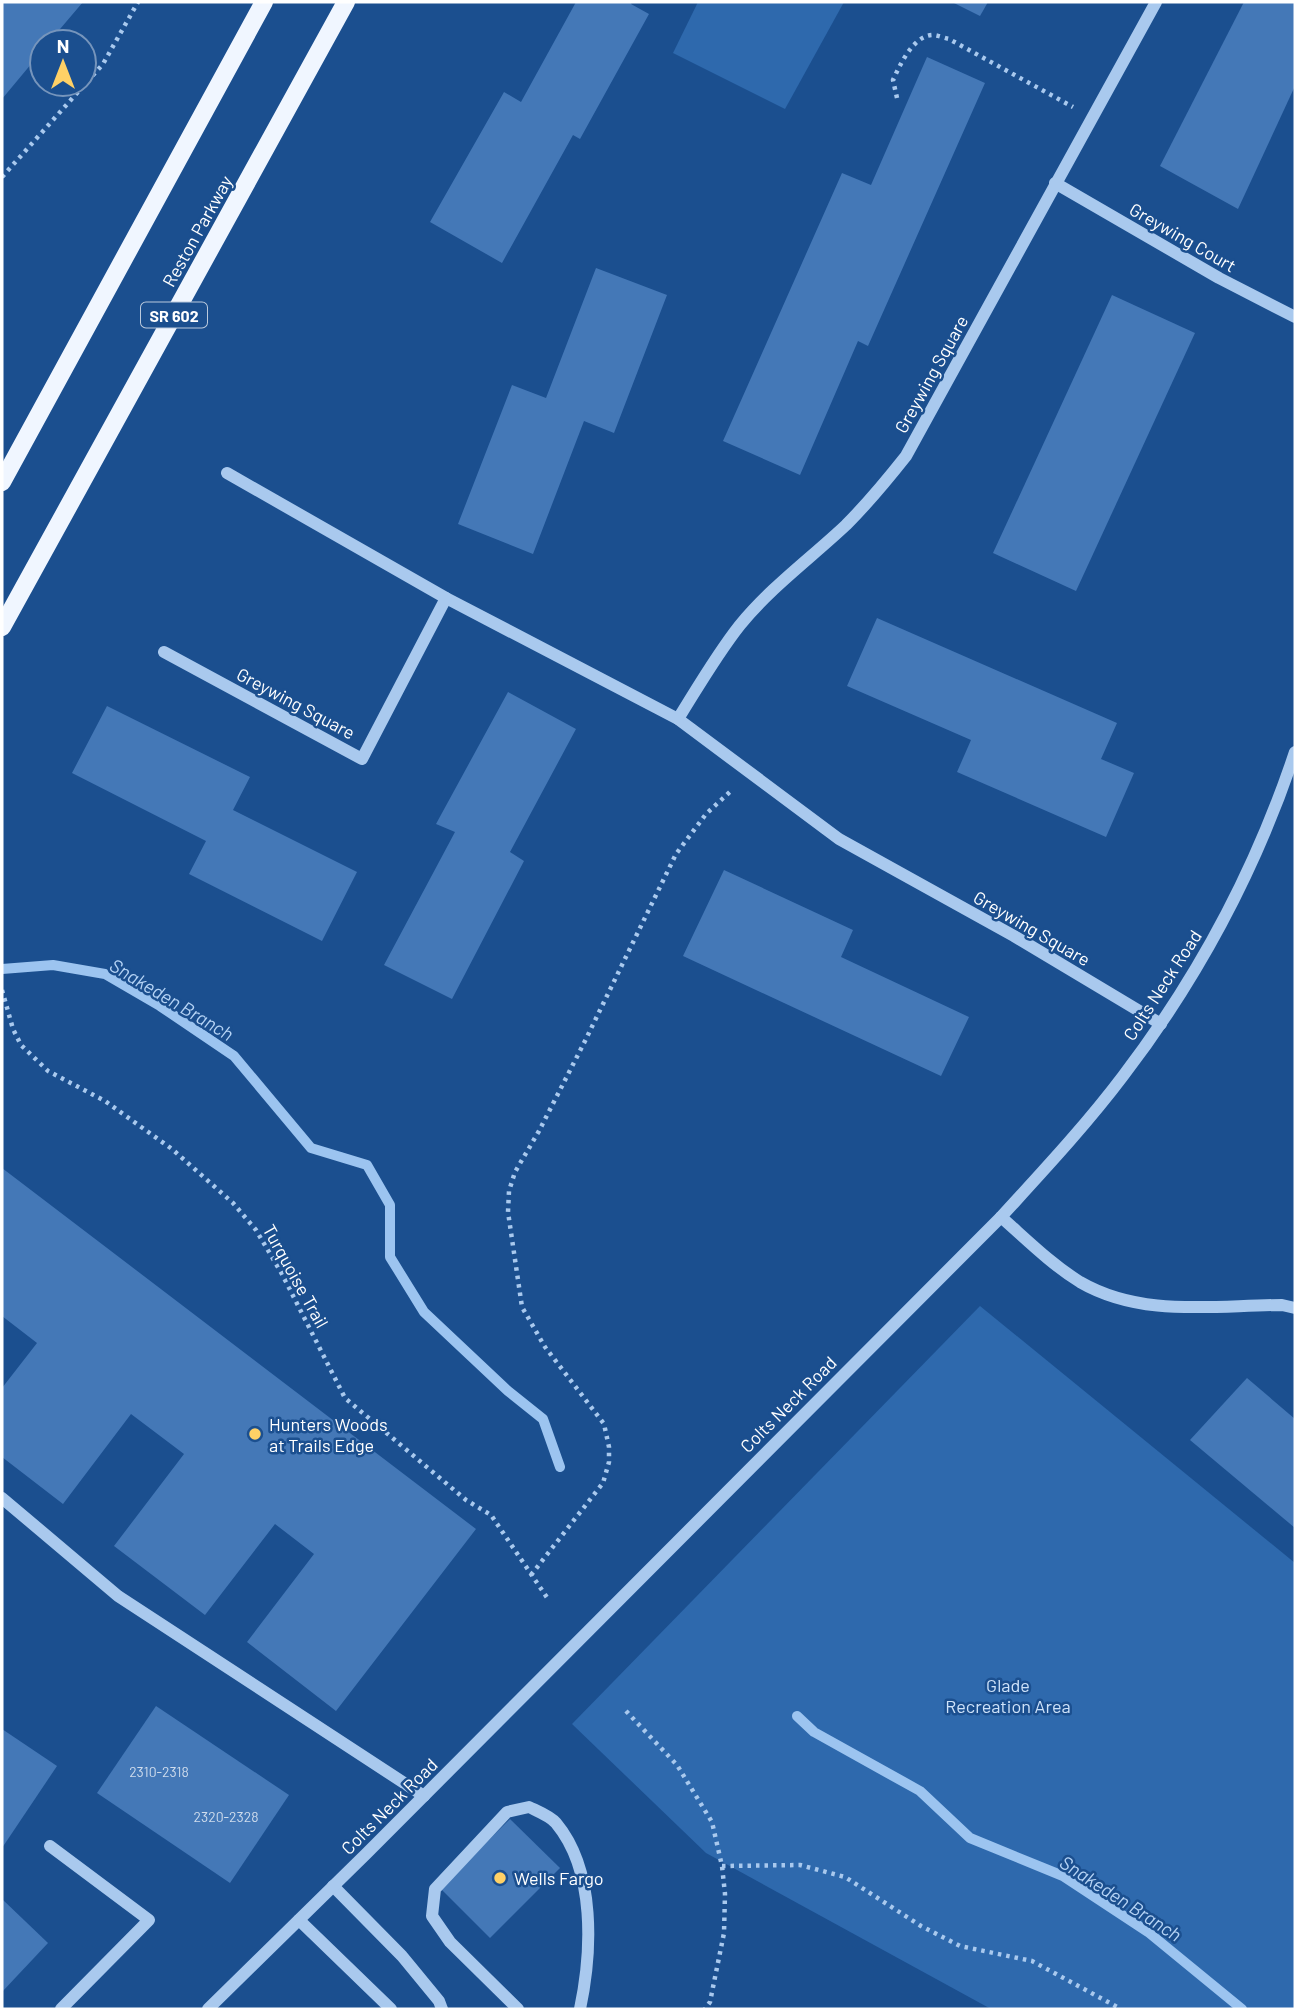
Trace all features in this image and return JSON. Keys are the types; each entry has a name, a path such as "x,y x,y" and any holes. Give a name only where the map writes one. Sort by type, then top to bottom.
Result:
{"main road":[{"path":"2,482 264,2"},
{"name":"Reston Parkway","path":"2,627 346,2"}],"street":[{"name":"Greywing Square","path":"678,719 713,662 741,624 776,587 846,525 906,456 1156,2"},
{"name":"Greywing Court","path":"1055,183 1219,278 1295,317"},
{"name":"Greywing Square","path":"227,474 446,598 678,719 839,839 1014,936 1161,1024"},
{"name":"Greywing Square","path":"164,652 362,759 446,598"},
{"name":"Colts Neck Road","path":"208,2009 1001,1217 1078,1132 1183,991 1231,906 1271,818 1295,751"},
{"path":"1001,1217 1049,1260 1102,1293 1138,1304 1169,1307 1282,1305 1295,1308"},
{"path":"2,1498 118,1596 424,1796"},
{"path":"517,2009 450,1942 432,1916 435,1889 507,1812 528,1807 554,1821 574,1850 587,1903 587,1977 580,2009"},
{"path":"50,1846 149,1920 61,2009"},
{"path":"333,1886 402,1956 439,2001 442,2009"},
{"path":"299,1920 391,2009"}],"path":[{"path":"2,177 103,64 138,2"},
{"path":"897,98 893,80 905,57 923,38 933,35 949,39 1092,117"},
{"path":"531,1575 603,1483 610,1462 610,1447 604,1424 545,1347 522,1307 508,1212 509,1191 515,1172 585,1041 676,854 706,814 732,789 753,776"},
{"name":"Turquoise Trail","path":"2,990 13,1029 21,1045 48,1071 105,1101 172,1149 233,1203 256,1230 282,1274 345,1398 466,1500 491,1516 548,1599"},
{"path":"626,1711 677,1765 712,1822 722,1866 725,1894 724,1933 710,2002 705,2009"},
{"path":"722,1866 800,1865 845,1877 921,1926 960,1946 1032,1961 1121,2009"}],"green space":[{"path":"698,2 844,2 785,109 673,53"},
{"name":"Glade Recreation Area","path":"980,1306 1295,1563 1295,2009 991,2009 706,1853 572,1724"}],"building":[{"path":"2,2 83,2 61,28 28,28 28,68 2,99"},
{"path":"576,2 632,2 631,4 649,14 580,139 573,135 502,263 430,222 504,92 521,102"},
{"path":"952,2 988,2 980,16"},
{"path":"1244,2 1295,2 1295,86 1238,209 1160,166"},
{"path":"927,57 985,83 868,346 858,341 800,475 723,441 842,173 871,185"},
{"path":"596,268 667,295 614,433 584,421 533,554 458,524 512,385 546,398"},
{"path":"1112,295 1195,333 1076,591 993,553"},
{"path":"877,618 1117,723 1101,759 1134,773 1106,837 957,772 971,740 847,686"},
{"path":"508,692 576,729 510,852 524,861 452,999 384,965 455,832 436,824"},
{"path":"107,706 250,777 233,810 357,872 322,941 189,874 206,841 72,773"},
{"path":"724,870 853,930 841,957 969,1017 941,1076 683,956"},
{"name":"Hunters Woods at Trails Edge","path":"2,1168 476,1529 336,1711 247,1642 314,1554 275,1524 205,1615 114,1546 184,1454 131,1414 63,1504 2,1457 2,1388 37,1343 2,1316"},
{"path":"1247,1378 1295,1419 1295,1528 1190,1440"},
{"path":"156,1706 289,1795 230,1883 97,1793"},
{"path":"2,1729 57,1766 2,1848"},
{"name":"Wells Fargo","path":"510,1819 560,1868 490,1938 440,1888"},
{"path":"2,1899 48,1943 2,1992"}],"waterway":[{"name":"Snakeden Branch","path":"2,969 53,965 105,974 160,1006 234,1056 311,1148 367,1165 390,1205 390,1257 424,1312 508,1391 543,1419 560,1467"},
{"name":"Snakeden Branch","path":"797,1716 814,1732 920,1791 970,1838 1063,1876 1148,1932 1242,2009"}],"place":[{"name":"Hunters Woods at Trails Edge","path":"255,1434"},
{"name":"Wells Fargo","path":"500,1878"}]}
